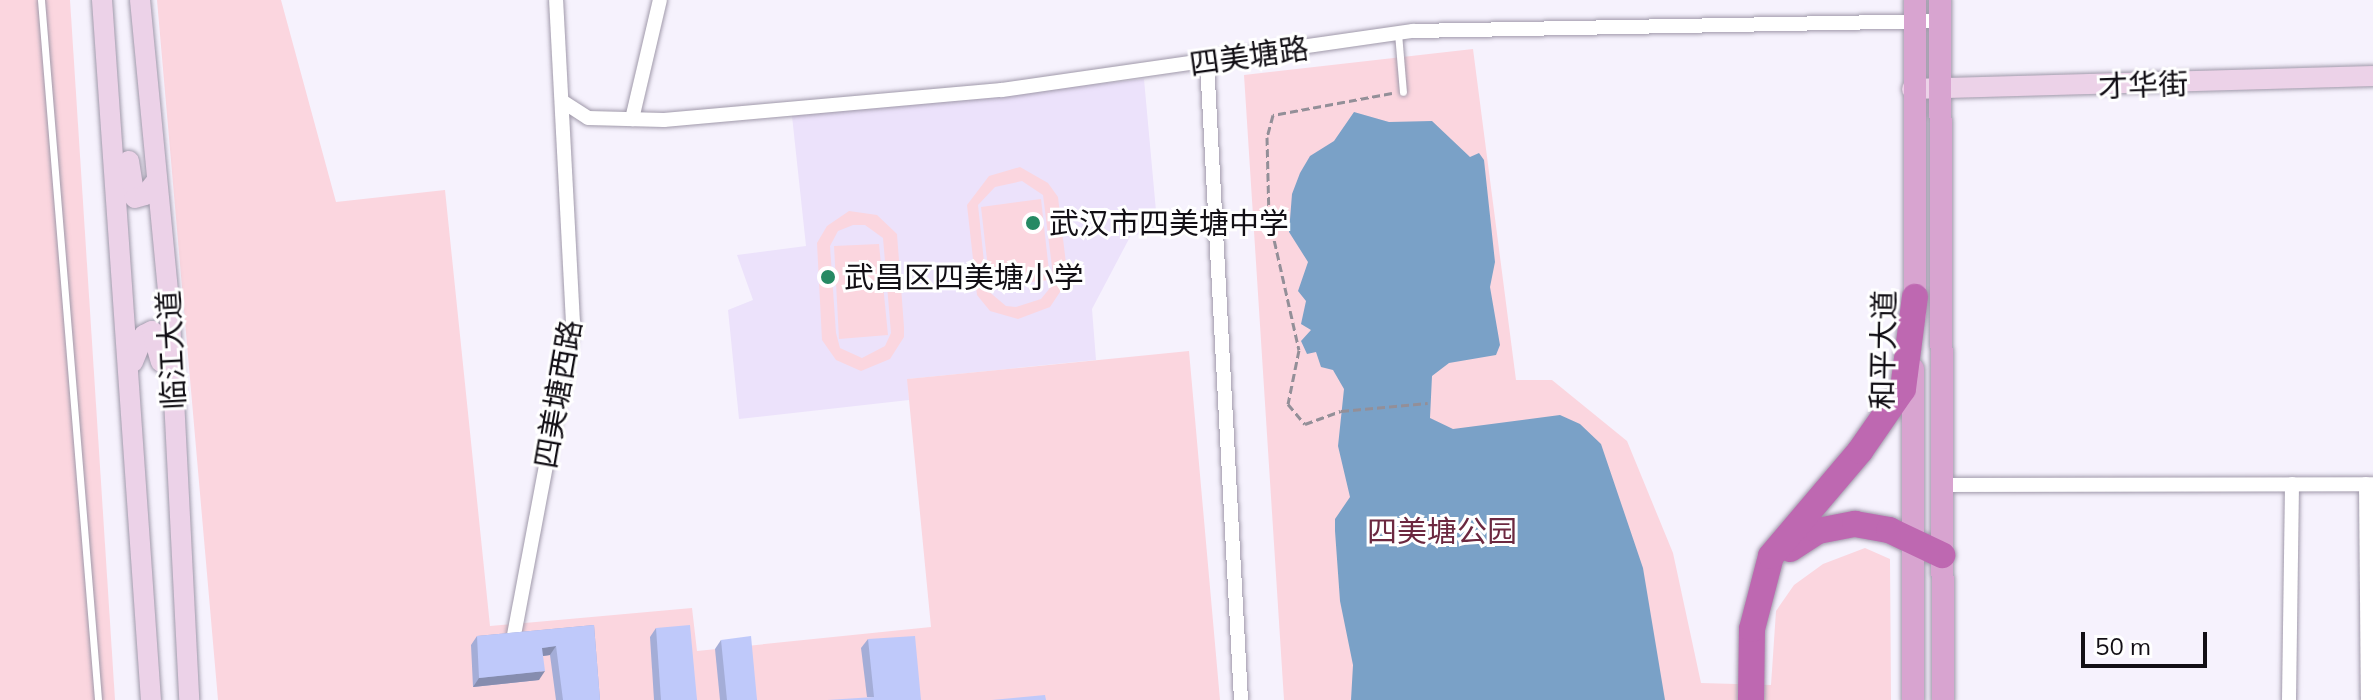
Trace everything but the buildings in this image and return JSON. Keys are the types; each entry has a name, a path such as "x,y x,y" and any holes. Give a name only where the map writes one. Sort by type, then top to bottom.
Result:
{"highway":[{"path":"1751,693 1752,629 1771,556 1860,451 1903,389 1915,297"},
{"path":"1764,575 1798,541 1818,531 1855,524 1889,530 1942,555"}],"main road":[{"name":"临江大道","path":"102,0 151,700"},
{"name":"临江大道","path":"140,0 178,466 189,700"},
{"name":"和平大道","path":"1913,700 1910,541 1915,297 1912,89 1915,11"},
{"name":"和平大道","path":"1940,11 1943,700"},
{"name":"才华街","path":"1912,89 2373,76"},
{"path":"111,107 126,121 135,198 145,195 157,180"},
{"path":"130,368 144,335 155,332 168,456 178,466"}],"street":[{"name":"四美塘西路","path":"514,635 573,323 565,103 556,0"},
{"path":"632,119 660,0"},
{"name":"四美塘路","path":"565,103 588,118 632,119 1002,90 1398,33 1940,11"},
{"path":"1207,62 1241,700"},
{"path":"2289,700 2292,484"},
{"path":"1944,485 2369,484 2368,700"}],"lane":[{"path":"41,0 98,700"},
{"path":"1398,33 1403,92"}],"path":[{"path":"1403,92 1273,115 1267,137 1269,217 1299,350 1288,404 1305,424 1341,411 1428,403"}],"shaded area":[{"path":"1144,79 1158,233 1131,235 1092,309 1096,360 908,379 909,400 739,419 728,310 753,300 737,255 806,246 792,116"}],"green space":[{"path":"0,0 70,0 115,700 0,700"},
{"path":"157,0 281,0 336,202 445,190 490,626 692,608 697,651 931,627 907,379 1189,351 1220,700 218,700"},
{"name":"四美塘公园","path":"1473,49 1516,380 1552,380 1627,441 1673,553 1701,683 1771,685 1776,611 1794,585 1823,564 1865,548 1890,559 1891,700 1284,700 1244,75"},
{"path":"1020,167 1048,183 1058,197 1068,280 1050,307 1018,319 990,311 977,295 967,205 989,176","holes":["1022,181 1043,195 1054,283 1041,299 1016,307 1006,306 987,290 978,205 995,187"]},
{"path":"1041,199 1050,280 990,286 981,207"},
{"path":"849,211 877,215 897,234 904,337 890,359 861,371 836,360 822,340 817,243 827,226","holes":["853,225 865,225 883,238 891,333 885,346 862,358 840,348 836,333 830,246 838,231"]},
{"path":"879,244 888,335 839,339 834,246"}],"water":[{"name":"四美塘公园","path":"1354,112 1389,122 1432,121 1470,157 1479,153 1484,160 1495,262 1490,287 1500,345 1496,355 1449,363 1432,376 1430,418 1453,429 1560,415 1580,424 1601,444 1643,568 1665,700 1351,700 1353,665 1340,601 1335,531 1335,519 1350,497 1338,446 1344,389 1333,370 1321,367 1316,352 1307,354 1301,341 1311,330 1301,324 1306,301 1298,291 1308,262 1289,232 1292,194 1300,173 1310,156 1334,141"}],"place":[{"name":"武汉市四美塘中学","path":"1033,223"},
{"name":"武昌区四美塘小学","path":"828,277"}]}
